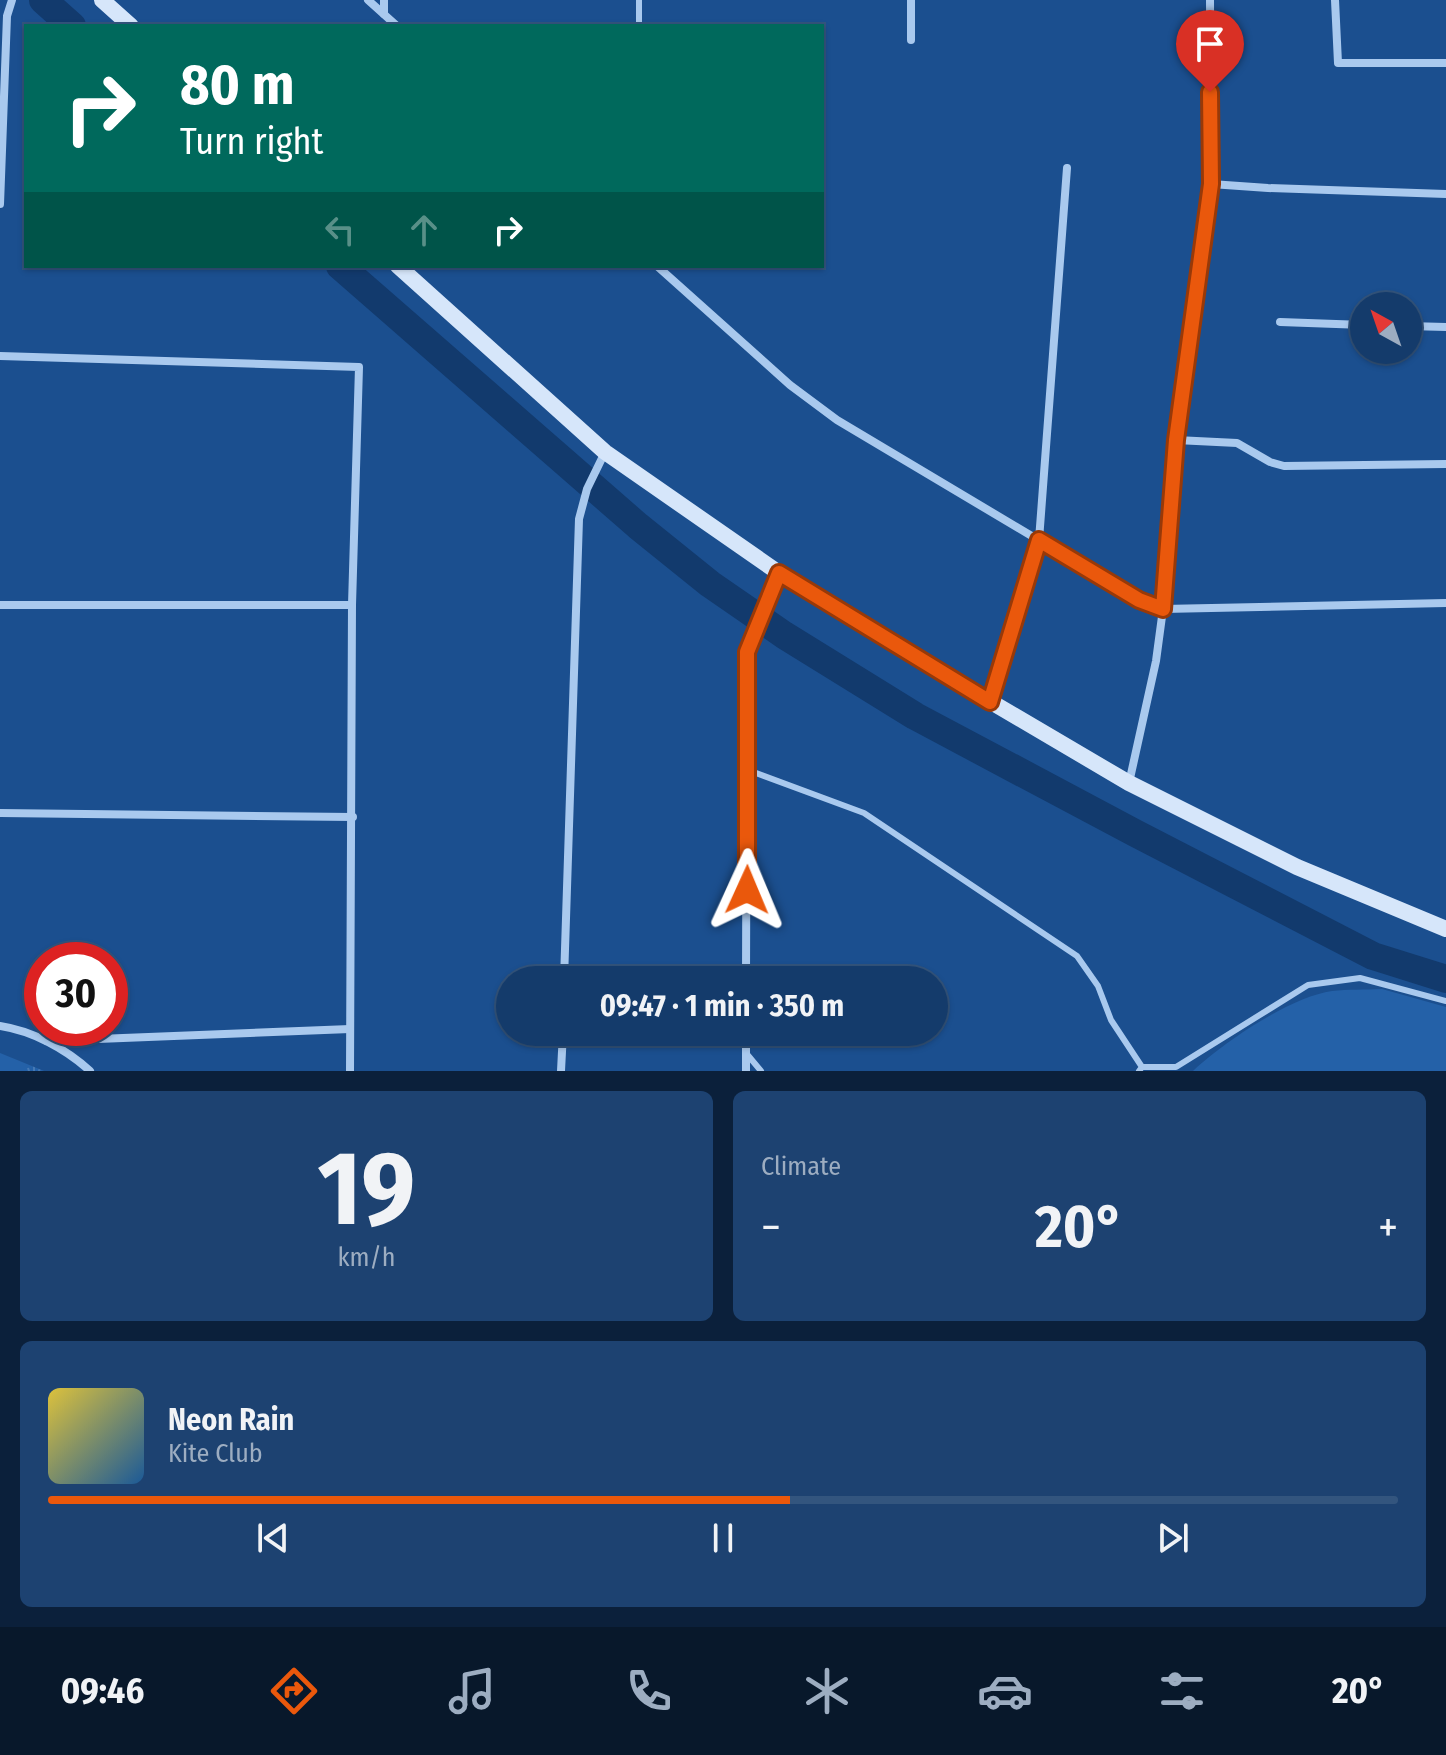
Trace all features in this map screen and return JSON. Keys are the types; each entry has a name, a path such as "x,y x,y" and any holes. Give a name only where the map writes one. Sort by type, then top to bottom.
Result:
{"street":[{"path":"0,204 7,16 12,0"},
{"path":"102,0 129,24"},
{"path":"368,0 395,24"},
{"path":"384,0 384,14"},
{"path":"911,0 911,40"},
{"path":"1129,783 1156,661 1176,440 1211,184 1210,0"},
{"path":"1335,0 1338,63 1446,63"},
{"path":"990,702 1039,540 1067,168"},
{"path":"1211,184 1446,194"},
{"path":"400,268 605,452 779,573 1129,783 1297,867 1446,929"},
{"path":"659,268 790,385 837,420 1139,600 1163,609 1446,603"},
{"path":"1280,322 1350,324"},
{"path":"1422,326 1446,327"},
{"path":"0,356 359,367 352,605 350,1071"},
{"path":"1176,440 1237,443 1270,462 1284,466 1446,464"},
{"path":"564,966 579,519 587,489 605,452"},
{"path":"746,966 747,652 779,573"},
{"path":"0,605 352,605"},
{"path":"0,813 353,817"},
{"path":"0,1026 24,1034"},
{"path":"128,1038 350,1029"},
{"path":"55,1046 90,1071"},
{"path":"561,1071 562,1046"},
{"path":"746,1046 746,1071"}],"lane":[{"path":"639,0 639,24"},
{"path":"748,770 864,813 1077,956 1098,986 1111,1020 1140,1069 1176,1067 1308,985 1360,978 1446,1001"},
{"path":"746,1053 761,1071"}],"green space":[{"path":"1382,989 1446,1007 1446,1071 1193,1071 1240,1035 1297,1002 1332,991"},
{"path":"0,1053 44,1071 0,1071"}],"waterway":[{"path":"43,0 70,24"},
{"path":"342,268 638,526 710,584 784,635 915,716 1135,833 1373,956 1446,979"}],"route":[{"path":"747,890 747,652 779,573 990,702 1039,540 1139,600 1163,609 1176,440 1211,184 1210,92"}]}
